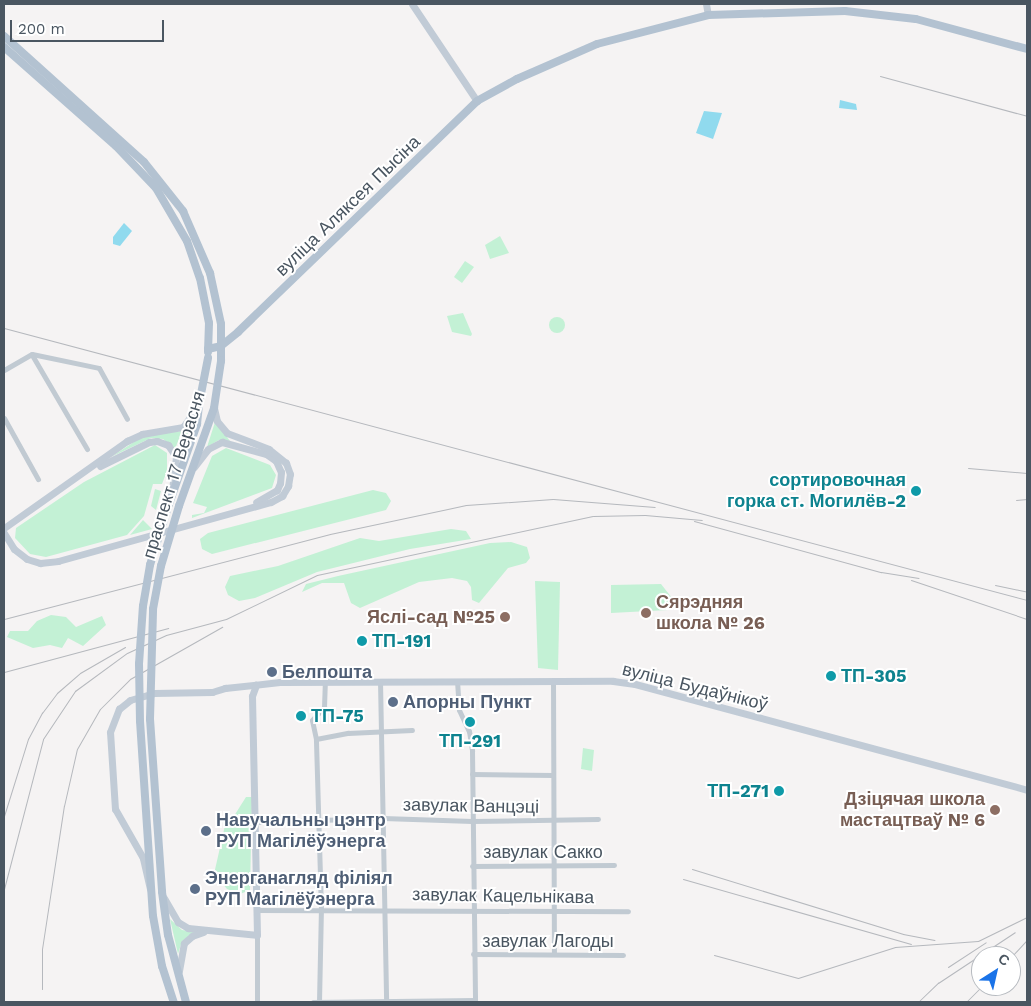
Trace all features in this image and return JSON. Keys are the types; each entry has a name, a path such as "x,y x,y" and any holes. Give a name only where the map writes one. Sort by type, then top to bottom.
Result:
{"main road":[{"path":"412,4 477,101"},
{"path":"706,4 708,16"},
{"name":"вуліца Аляксея Пысіна","path":"208,349 221,346 238,332 477,101 525,74 597,44 708,16 794,10 891,15 952,27 1027,49"},
{"name":"праспект 17 Верасня","path":"4,36 121,140 162,182 196,236 210,273 221,324 221,360 214,408 179,506 161,566 153,608 150,719 162,892 168,935 186,1002"},
{"name":"праспект 17 Верасня","path":"4,47 116,146 156,188 187,241 200,278 209,323 208,358 197,424 172,493 150,565 143,606 139,664 140,721 152,894 162,966 174,1002"},
{"path":"221,324 225,332 238,332"},
{"path":"4,528 142,434 183,427 199,404"},
{"path":"4,533 14,549 27,559 40,563 58,561 271,502 282,496 288,486 290,474 279,455 227,433 217,422 214,408"},
{"path":"86,472 149,442 157,441 168,446 176,456 172,493"},
{"path":"194,467 208,450 222,442 266,454 276,461 281,472 277,490 267,498 237,510"},
{"name":"вуліца Будаўнікоў","path":"152,894 143,858 115,809 111,796 112,721 130,700 154,693 212,692 256,685 325,682 553,680 635,684 1027,790"},
{"path":"162,892 178,922 206,932 257,935 252,696 256,685"},
{"path":"178,976 184,943 192,936 206,932"}],"street":[{"path":"32,354 87,449"},
{"path":"4,370 32,354 99,368 127,419"},
{"path":"4,418 38,480"},
{"path":"553,680 554,954"},
{"path":"380,681 379,704 383,711 383,909 386,1001"},
{"path":"313,1002 475,1001 471,742 459,710 457,681"},
{"path":"319,1002 320,910 316,739 312,720 324,707 325,682"},
{"path":"316,739 383,730 412,730"},
{"path":"472,774 553,775"},
{"name":"завулак Ванцэці","path":"254,822 383,818 472,821 598,819"},
{"name":"завулак Сакко","path":"472,866 614,865"},
{"name":"завулак Кацельнікава","path":"257,910 628,911"},
{"path":"257,935 257,1002"},
{"name":"завулак Лагоды","path":"473,954 623,955"}],"green space":[{"path":"500,236 509,253 490,259 485,245"},
{"path":"465,261 474,267 462,283 454,277"},
{"path":"463,313 472,334 471,336 452,332 447,316"},
{"path":"557,317 565,325 557,333 549,325"},
{"path":"215,422 230,441 219,440 207,447"},
{"path":"191,424 179,460 177,453 186,428"},
{"path":"182,431 175,449 163,439 151,438 111,457 143,436"},
{"path":"155,445 167,453 167,471 162,484 153,484 144,516 127,535 46,557 30,554 15,538 16,528 84,482"},
{"path":"226,448 270,465 276,475 272,488 192,518 192,515 204,513 207,507 193,503 212,456"},
{"path":"155,489 161,491 156,510 151,506"},
{"path":"373,490 386,493 391,501 386,510 212,554 202,549 200,539 208,533"},
{"path":"143,520 152,529 130,535"},
{"path":"451,529 466,531 471,539 410,549 317,572 255,598 239,601 228,595 225,587 230,576 278,566 360,538 379,541"},
{"path":"511,542 527,547 530,558 526,563 508,568 479,603 472,600 471,587 467,581 452,578 419,582 360,608 351,603 344,583 322,583 302,592 306,584 338,576 490,543"},
{"path":"535,581 560,582 558,670 538,668"},
{"path":"661,584 672,598 668,610 611,613 611,585"},
{"path":"51,615 66,617 76,627 102,616 106,625 83,646 68,638 62,648 50,645 33,648 7,637 10,631 28,631 37,621"},
{"path":"583,748 594,750 592,771 581,769"},
{"path":"246,797 252,797 250,890 240,894 227,889 214,874 226,821 234,816"},
{"path":"170,919 182,930 196,932 182,941 178,954"}],"water":[{"path":"840,100 856,104 857,110 839,108"},
{"path":"704,111 722,113 713,139 696,133"},
{"path":"124,223 132,231 120,246 113,244 113,237"}],"waterway":[{"path":"509,1001 515,1002"}],"railway":[{"path":"880,76 1027,116"},
{"path":"4,328 1027,600"},
{"path":"968,468 1027,473"},
{"path":"4,619 330,534 466,505 553,499 655,507"},
{"path":"1016,500 1027,499"},
{"path":"4,889 43,739 75,691 127,653 166,635 226,619 317,575 593,516 645,515 702,520"},
{"path":"694,521 881,572 919,578"},
{"path":"911,580 1027,619"},
{"path":"995,585 1027,592"},
{"path":"42,989 42,949 64,806 77,749 100,709 130,679 222,627"},
{"path":"4,672 168,628"},
{"path":"4,816 28,739 42,713 57,693 80,673 125,647"},
{"path":"692,869 903,934 934,940"},
{"path":"683,879 911,944"},
{"path":"714,955 798,978 895,947 978,941 1027,917"},
{"path":"918,1002 938,983 1015,932"},
{"path":"1021,946 1027,940"},
{"path":"948,967 986,942"},
{"path":"966,1002 972,996"}],"place":[{"name":"сортировочная горка ст. Могилёв-2","path":"916,491"},
{"name":"Сярэдняя школа № 26","path":"646,613"},
{"name":"Яслі-сад №25","path":"505,617"},
{"name":"ТП-191","path":"362,641"},
{"name":"Белпошта","path":"272,672"},
{"name":"ТП-305","path":"831,676"},
{"name":"Апорны Пункт","path":"393,702"},
{"name":"ТП-75","path":"301,716"},
{"name":"ТП-291","path":"470,722"},
{"name":"ТП-271","path":"779,791"},
{"name":"Дзіцячая школа мастацтваў № 6","path":"995,810"},
{"name":"Навучальны цэнтр РУП Магілёўэнерга","path":"206,831"},
{"name":"Энерганагляд філіял РУП Магілёўэнерга","path":"195,889"}]}
